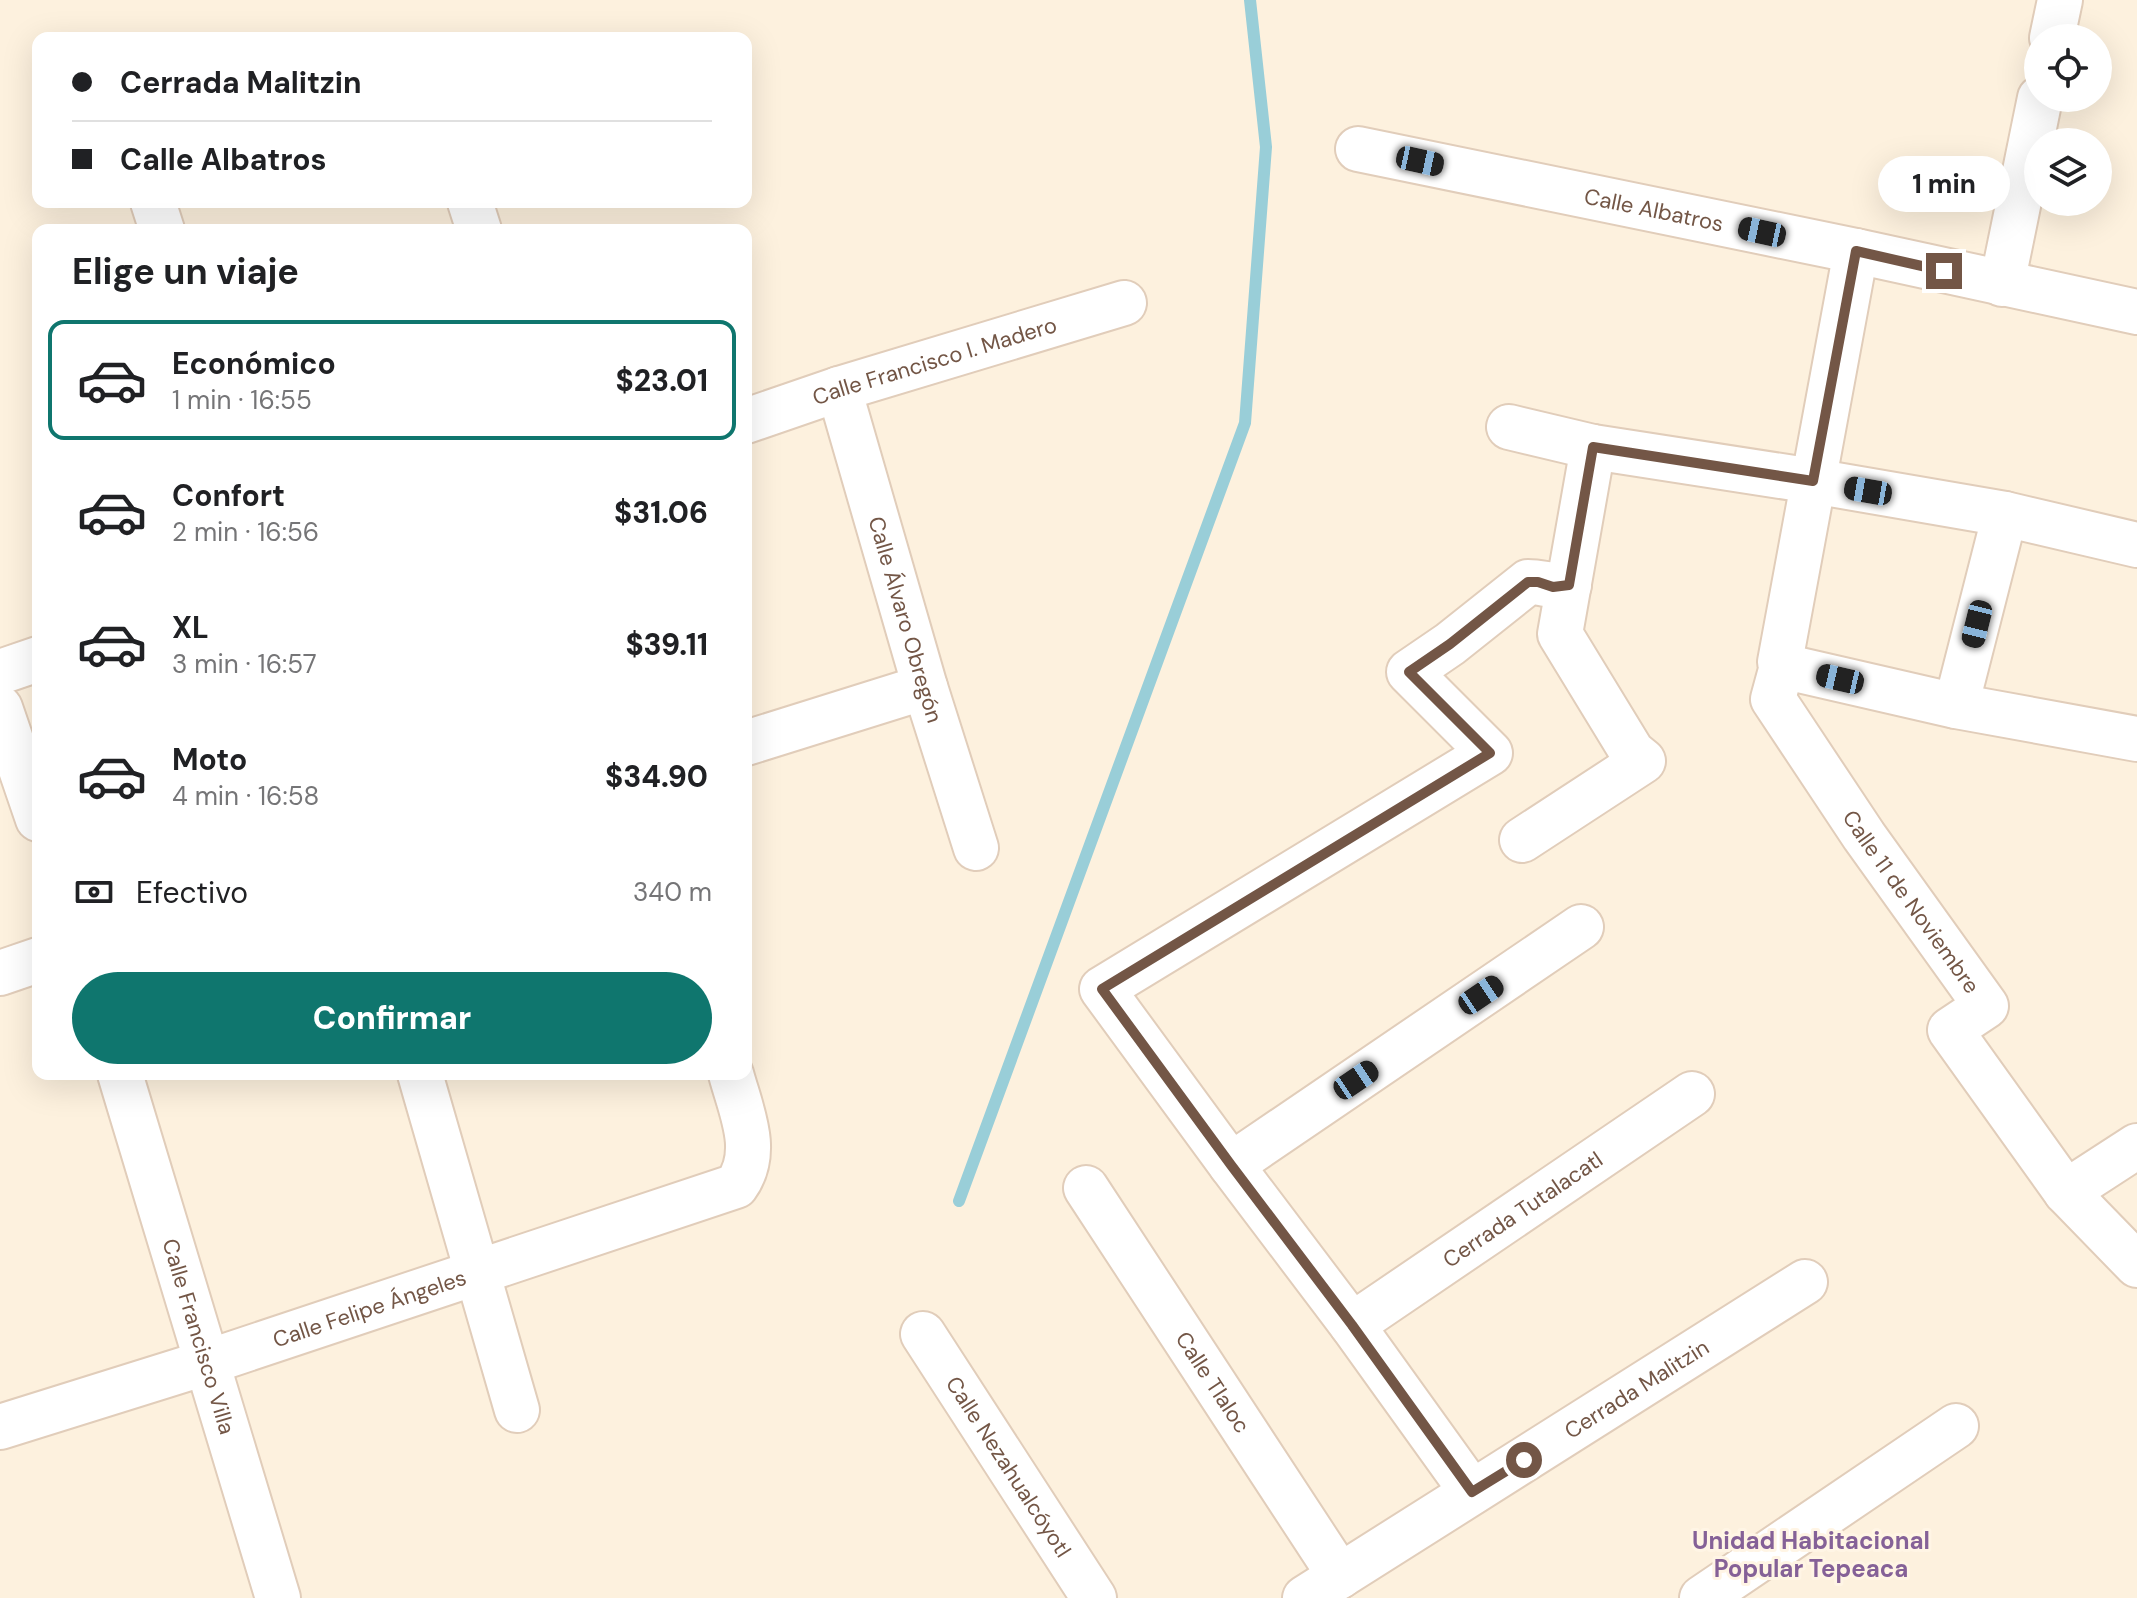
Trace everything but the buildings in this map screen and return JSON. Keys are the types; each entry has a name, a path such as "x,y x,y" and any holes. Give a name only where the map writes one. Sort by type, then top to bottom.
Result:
{"street":[{"path":"2055,24 2060,0"},
{"path":"2002,284 2037,112"},
{"name":"Calle Albatros","path":"1358,149 2137,312"},
{"path":"1856,251 1780,662 1782,666 1956,706 2137,739"},
{"name":"Calle Francisco I. Madero","path":"752,419 839,389 1124,303"},
{"name":"Calle Álvaro Obregón","path":"839,389 925,687 976,848"},
{"path":"1509,427 1593,447 2005,514 2137,545"},
{"path":"1522,840 1643,761 1632,752 1560,634 1593,447"},
{"path":"1956,706 2005,514"},
{"path":"1472,1492 1102,989 1490,753 1409,672 1528,582 1553,587 1569,585"},
{"path":"0,672 32,661"},
{"name":"Calle 11 de Noviembre","path":"1782,666 1773,699 1864,836 1986,1006 1950,1030 2066,1192 2137,1265"},
{"path":"752,741 925,687"},
{"path":"0,708 32,801"},
{"path":"1231,1165 1581,927"},
{"path":"0,973 32,962"},
{"name":"Calle Francisco Villa","path":"122,1080 278,1598"},
{"path":"422,1080 517,1410"},
{"name":"Calle Felipe Ángeles","path":"0,1427 208,1362 736,1186 746,1173 748,1134 733,1080"},
{"name":"Cerrada Tutalacatl","path":"1352,1325 1692,1094"},
{"path":"2066,1192 2137,1146"},
{"name":"Calle Tlaloc","path":"1086,1188 1322,1587"},
{"name":"Cerrada Malitzin","path":"1322,1587 1805,1282"},
{"name":"Calle Nezahualcóyotl","path":"923,1334 1094,1598"},
{"path":"1702,1598 1956,1426"}],"waterway":[{"path":"959,1201 1245,423 1266,147 1250,0"}],"district":[{"name":"Unidad Habitacional Popular Tepeaca","path":"1811,1555"}],"route":[{"path":"1524,1460 1472,1492 1102,989 1490,753 1409,672 1528,582 1553,587 1569,585 1593,447 1813,481 1856,251 1944,271"}]}
